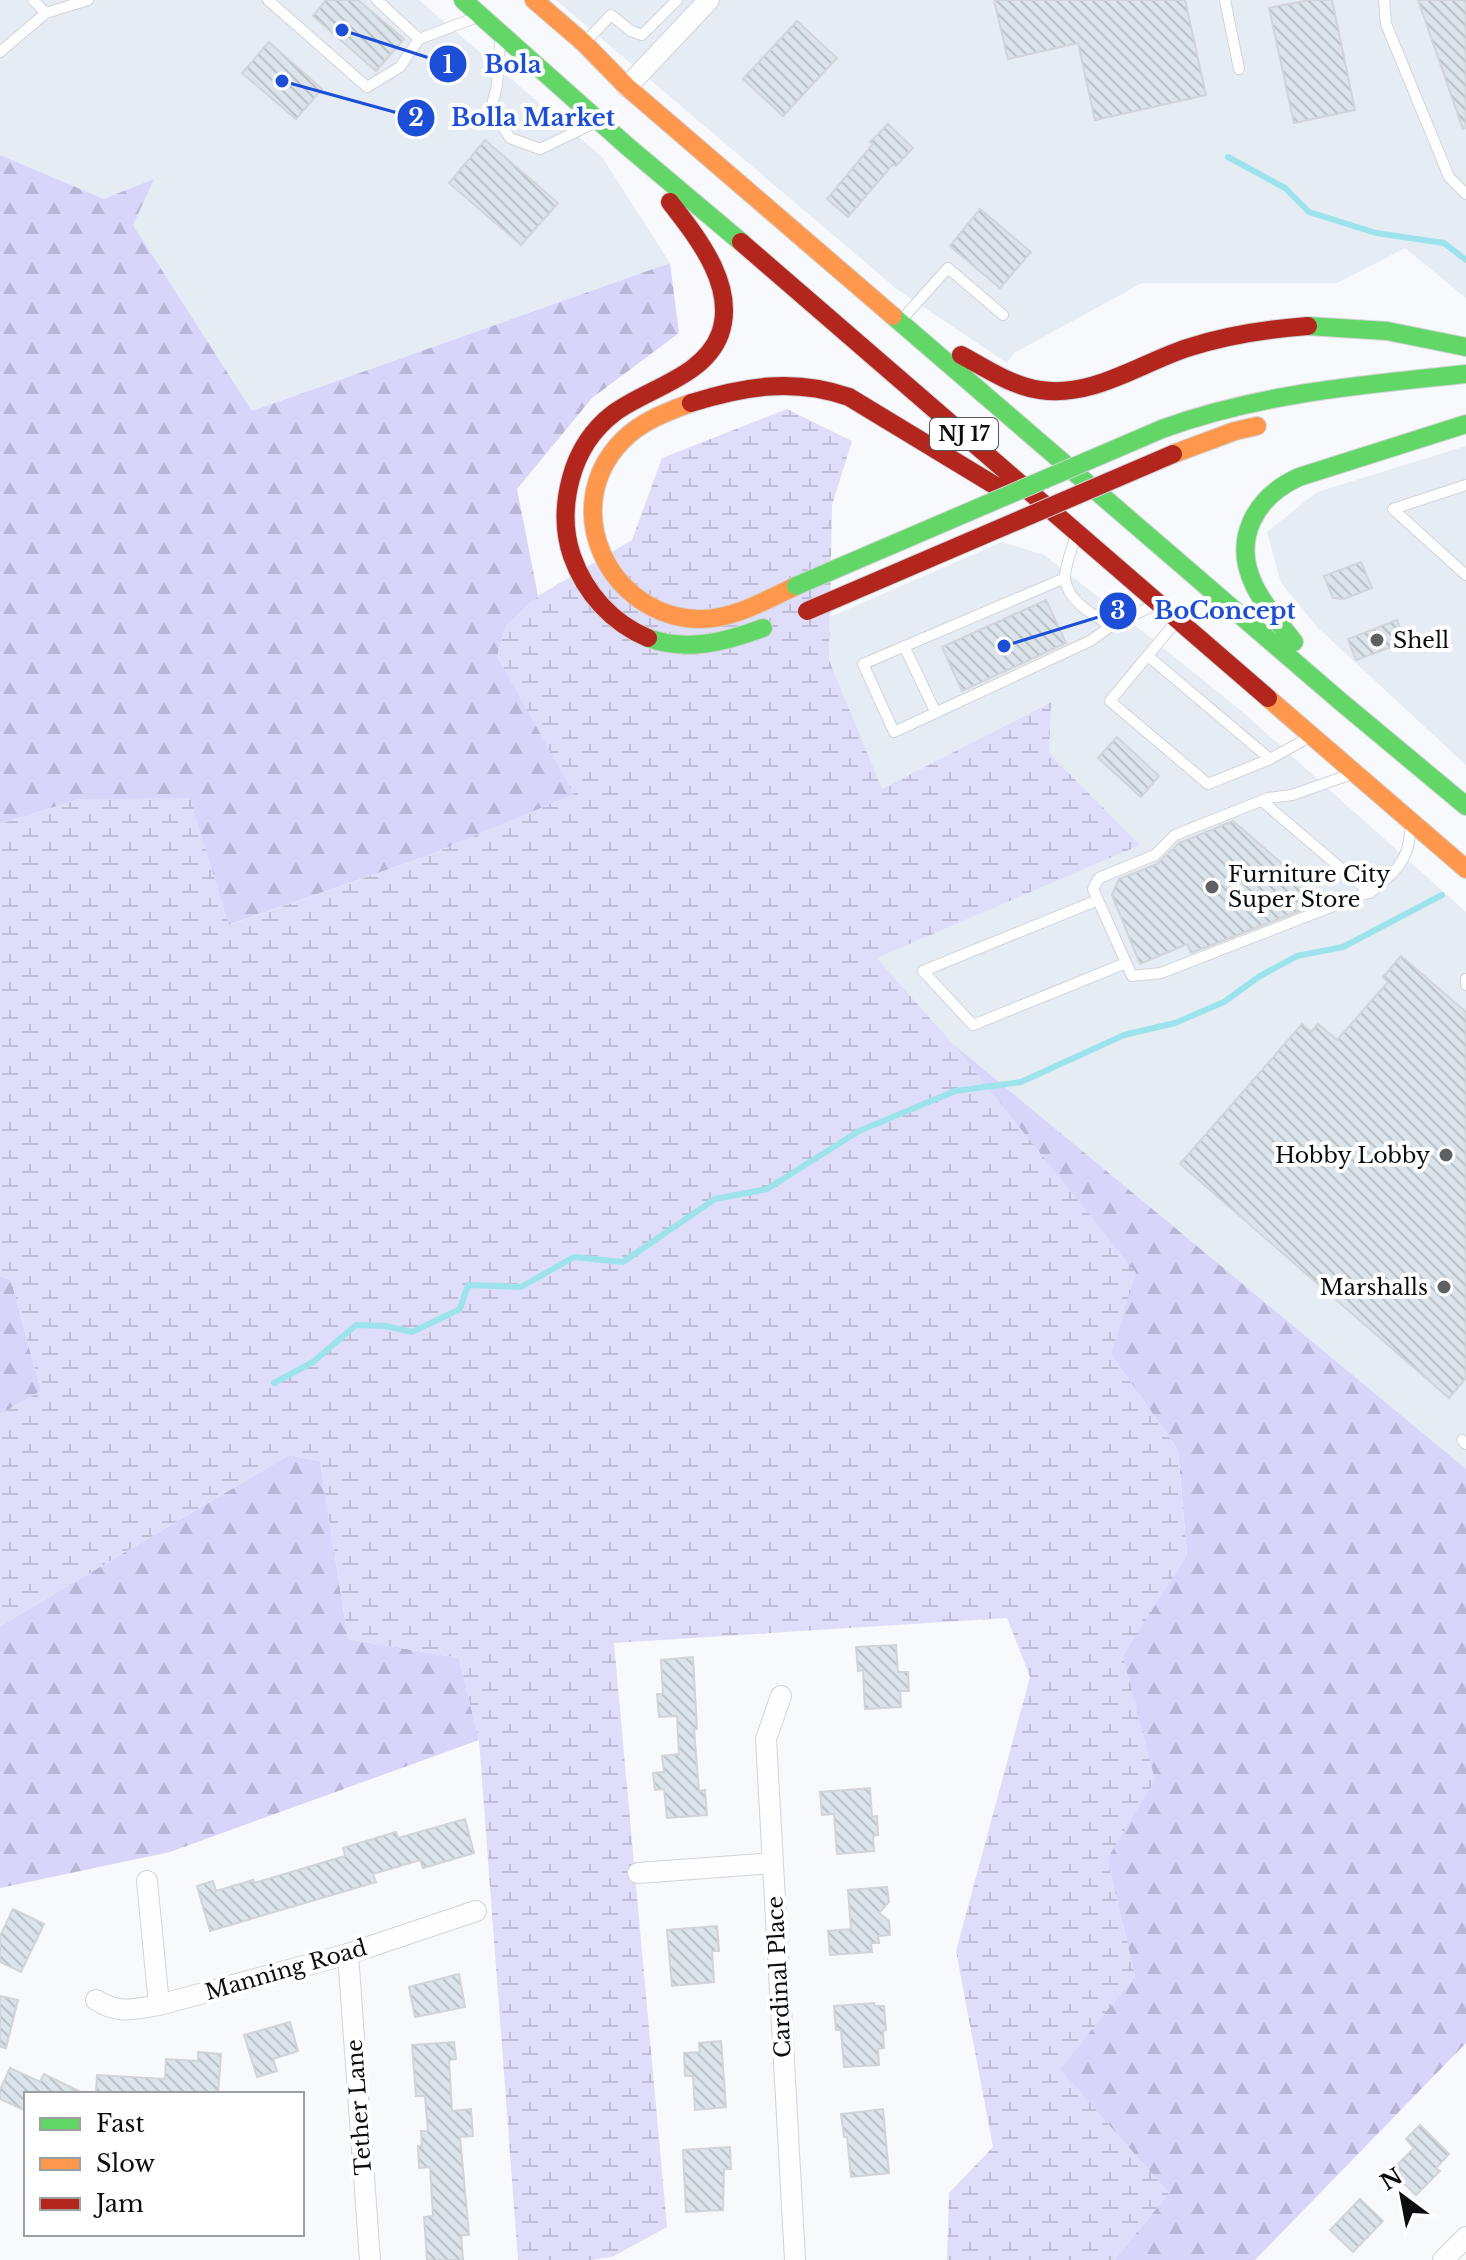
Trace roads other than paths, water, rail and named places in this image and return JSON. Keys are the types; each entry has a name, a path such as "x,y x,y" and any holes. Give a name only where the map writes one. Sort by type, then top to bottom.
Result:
{"highway":[{"name":"NJ 17","path":"463,0 598,121 1466,869"},
{"name":"NJ 17","path":"544,4 627,87 1340,701 1464,803"},
{"path":"627,146 694,232 718,282 723,320 719,335 698,362 614,413 589,439 579,456 567,492 565,530 572,559 589,590 610,616 626,627 663,643 680,646 713,644 795,615 1173,454 1235,431 1271,423"},
{"path":"900,322 1009,380 1055,392 1085,387 1204,343 1310,324 1390,330 1466,347"},
{"path":"1074,529 987,482 849,397 799,384 761,386 703,399 642,425 618,445 608,459 595,490 593,522 597,547 616,582 626,592 650,609 666,615 700,619 741,609 796,586 1162,429 1210,412 1269,399 1466,374"},
{"path":"1340,701 1255,587 1247,563 1250,525 1262,502 1292,480 1466,424"}],"street":[{"path":"627,87 709,0"},
{"name":"Cardinal Place","path":"781,1696 766,1739 795,2260"},
{"path":"638,1873 773,1863"},
{"path":"147,1881 159,2005"},
{"name":"Manning Road","path":"96,2000 112,2009 159,2005 348,1954 476,1911"},
{"name":"Tether Lane","path":"348,1954 370,2260"},
{"path":"1443,2260 1466,2237"}],"lane":[{"path":"33,0 46,13"},
{"path":"0,52 46,13 88,0"},
{"path":"268,0 367,87 400,67 419,39 480,16"},
{"path":"377,0 419,39"},
{"path":"584,43 611,15 631,31 642,35 677,0"},
{"path":"1225,0 1239,69"},
{"path":"1384,0 1386,24 1449,177 1466,194"},
{"path":"501,34 497,85 491,109 510,138 540,149 598,121"},
{"path":"900,322 948,268 1003,315"},
{"path":"1466,485 1393,509 1466,575"},
{"path":"1074,529 1065,578 1072,596 1091,614 1111,626"},
{"path":"1065,578 863,664 894,732 1090,641 1111,626 1159,603"},
{"path":"1178,619 1110,701 1208,784 1270,759 1312,735"},
{"path":"904,646 936,713"},
{"path":"1148,656 1270,759"},
{"path":"1355,773 1292,795 1262,801 1175,835 1155,855 1099,878 1093,889 1132,976 1161,973 1370,893 1398,870 1407,854 1411,836 1408,819"},
{"path":"1262,801 1370,893"},
{"path":"1098,900 923,971 973,1025 1126,963"},
{"path":"1466,979 1466,985"}],"waterway":[{"path":"1228,157 1285,188 1309,212 1376,233 1444,243 1466,260"},
{"path":"274,1383 313,1362 356,1325 386,1326 412,1332 460,1309 468,1285 521,1287 574,1257 623,1262 715,1199 767,1189 859,1131 955,1091 1021,1082 1124,1035 1175,1023 1224,1002 1260,976 1297,956 1343,947 1442,895"}],"place":[{"name":"Bola","path":"342,30"},
{"name":"Bolla Market","path":"282,81"},
{"name":"Shell","path":"1377,640"},
{"name":"BoConcept","path":"1004,646"},
{"name":"Furniture City Super Store","path":"1212,887"},
{"name":"Hobby Lobby","path":"1446,1155"},
{"name":"Marshalls","path":"1444,1287"}]}
